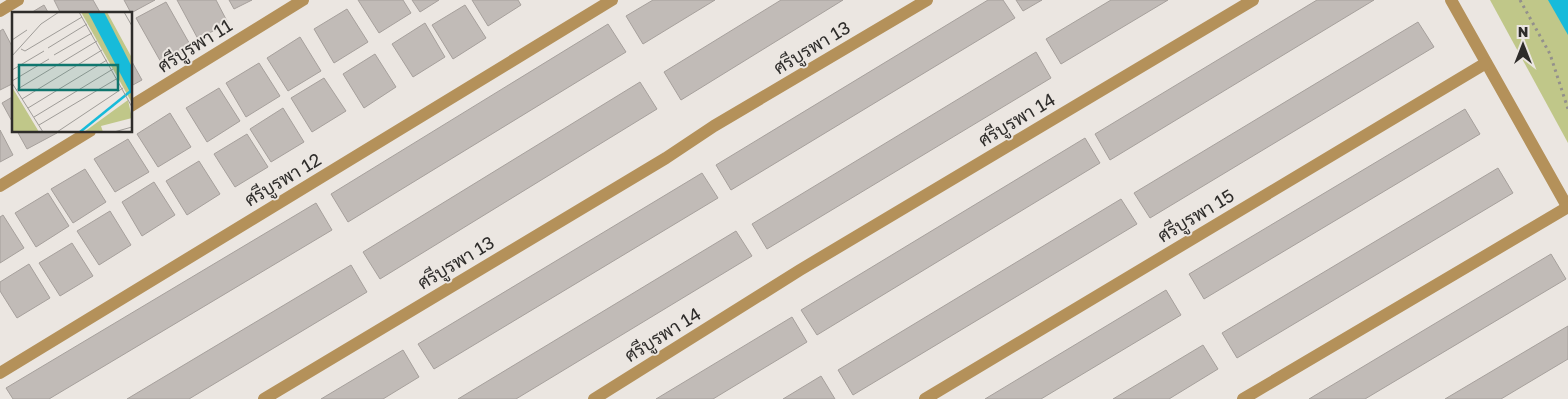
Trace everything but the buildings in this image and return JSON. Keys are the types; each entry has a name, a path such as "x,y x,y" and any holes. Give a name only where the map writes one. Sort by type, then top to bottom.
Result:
{"street":[{"path":"0,11 18,0"},
{"name":"ศรีบูรพา 11","path":"132,105 303,0"},
{"name":"ศรีบูรพา 12","path":"0,372 612,0"},
{"name":"ศรีบูรพา 13","path":"264,399 666,158 714,126 927,0"},
{"name":"ศรีบูรพา 14","path":"594,399 800,270 1253,0"},
{"path":"1243,399 1568,207 1451,0"},
{"name":"ศรีบูรพา 15","path":"925,399 1486,63"},
{"path":"0,186 88,132"}],"path":[{"path":"1520,0 1550,54 1568,109"}],"green space":[{"path":"1490,0 1568,0 1568,143"}],"water":[{"path":"1548,0 1568,0 1568,35"}]}
